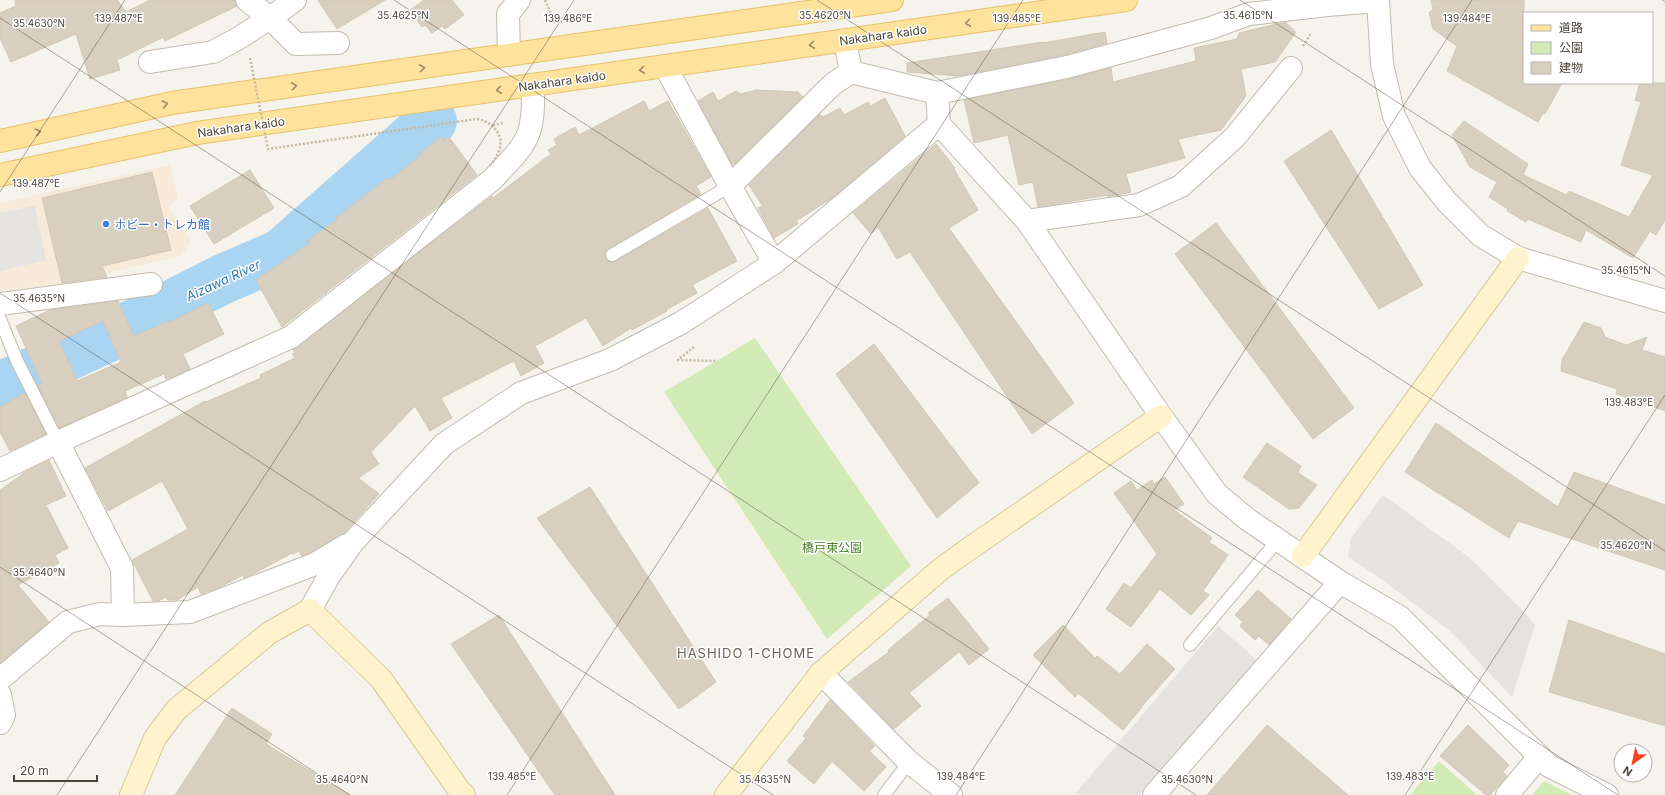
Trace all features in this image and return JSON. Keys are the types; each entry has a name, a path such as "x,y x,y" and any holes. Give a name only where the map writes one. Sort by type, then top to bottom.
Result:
{"main road":[{"path":"0,141 172,103 887,0"},
{"name":"Nakahara kaido","path":"0,176 197,133 845,41 1063,4 1126,0"}],"street":[{"path":"247,0 270,18 296,44 338,43"},
{"path":"150,62 213,52 239,38 295,0"},
{"path":"509,55 508,14 519,0"},
{"path":"730,186 833,84 851,72 937,93 1067,66 1211,28 1249,14 1378,0 1382,64 1394,116 1420,168 1447,202 1480,235 1518,258 1665,300"},
{"path":"845,41 851,72"},
{"path":"665,66 730,186 774,263"},
{"path":"1027,221 1139,205 1180,186 1236,137 1291,68"},
{"path":"0,470 58,442 291,337 493,179 518,152 529,132 533,109 533,85"},
{"path":"937,93 939,124 1027,221 1161,416 1217,494 1247,519 1340,582 1400,617 1549,766 1607,795"},
{"path":"131,795 154,738 176,710 269,633 310,610 329,576 353,542 444,444 521,393 610,360 680,323 774,263 939,124"},
{"path":"1302,556 1518,258"},
{"path":"0,304 151,284"},
{"path":"726,795 821,673 966,550 1161,416"},
{"path":"58,442 122,568 123,615"},
{"path":"0,679 68,622 100,614 123,615 190,612 316,564 353,542"},
{"path":"1154,795 1340,582"},
{"path":"310,610 381,679 464,795"},
{"path":"821,673 909,762 951,795"},
{"path":"0,695 4,715 0,724"},
{"path":"1507,795 1539,757"}],"lane":[{"path":"612,255 730,186"},
{"path":"0,319 18,361 58,442"},
{"path":"1190,645 1278,540"},
{"path":"884,795 909,762"}],"path":[{"path":"545,0 556,25"},
{"path":"1302,48 1314,28"},
{"path":"250,58 268,149 477,119 485,120 493,125 501,141 500,150 489,167"},
{"path":"493,125 507,123"}],"shaded area":[{"path":"170,165 178,198 169,207 191,242 181,256 64,283 0,291 0,203"},
{"path":"35,206 46,260 0,271 0,213"},
{"path":"1383,495 1470,558 1528,616 1535,625 1512,697 1450,631 1377,576 1348,557 1351,538"},
{"path":"1218,626 1258,661 1139,795 1075,794"}],"green space":[{"name":"橋戸東公園","path":"755,338 911,566 827,639 664,392"},
{"path":"1439,761 1477,795 1410,795"},
{"path":"1544,781 1572,795 1532,795"}],"building":[{"path":"15,0 117,0 126,12 150,0 235,0 237,6 165,41 163,37 117,60 120,70 90,79 76,34 11,62 0,38 0,13 16,6"},
{"path":"318,0 385,0 337,29"},
{"path":"424,0 452,0 464,15 445,29 442,26 432,33 425,25 422,27 410,10"},
{"path":"1431,0 1524,0 1523,84 1561,84 1545,114 1543,113 1538,122 1447,71 1457,46 1433,29 1429,12 1433,10"},
{"path":"1285,22 1296,32 1275,62 1241,69 1246,96 1221,130 1178,139 1185,158 1126,174 1131,192 1108,197 1107,195 1038,207 1033,182 1019,185 1008,135 974,143 964,100 1070,79 1111,68 1113,82 1196,61 1194,48 1237,39 1239,33"},
{"path":"1105,32 1107,43 1064,55 958,76 907,72 907,63 1043,43"},
{"path":"1665,83 1665,220 1656,235 1650,231 1633,258 1586,230 1581,242 1528,219 1526,222 1507,211 1508,209 1489,197 1497,182 1470,167 1452,135 1464,121 1528,164 1523,175 1567,195 1569,191 1629,217 1653,175 1621,165 1641,102 1635,100 1640,84"},
{"path":"756,90 798,92 803,97 735,164 732,164 698,101 713,92 718,101 736,91 741,94"},
{"path":"885,98 905,136 832,198 796,221 798,224 774,238 758,208 763,206 749,185 820,114 823,117 840,108 844,115 868,102 871,106"},
{"path":"644,101 649,111 668,101 711,177 696,186 701,194 608,249 605,252 605,258 609,262 616,261 708,208 737,261 692,285 697,293 632,330 631,328 603,346 586,318 535,346 544,363 521,376 514,361 441,398 452,418 430,431 415,406 371,452 379,464 358,478 379,494 344,533 310,553 302,556 299,551 293,554 292,553 253,574 244,578 243,575 222,586 201,594 198,587 177,600 168,600 165,597 159,601 153,601 132,560 188,529 162,481 108,511 85,468 205,401 206,402 261,378 260,375 295,358 292,354 295,353 293,350 492,196 493,198 551,154 548,150 557,145 554,139 575,127 579,135"},
{"path":"1331,130 1423,285 1379,309 1284,161"},
{"path":"442,137 444,141 449,137 477,175 282,327 256,280 310,243 308,240 337,220 336,218 388,178 390,180 422,154 421,152"},
{"path":"936,144 955,168 954,169 978,210 949,228 1074,403 1032,434 910,252 897,259 878,227 871,234 853,213"},
{"path":"250,170 274,208 214,244 190,206"},
{"name":"ホビー・トレカ館","path":"152,172 171,250 102,266 107,277 62,283 42,198"},
{"path":"1216,223 1354,408 1313,439 1175,254"},
{"path":"118,301 134,336 168,321 168,323 208,303 224,334 183,354 190,369 166,379 164,374 125,391 127,397 59,428 38,385 42,383 16,326 50,310","holes":["103,321 121,362 77,381 59,341"]},
{"path":"1584,322 1601,328 1605,337 1626,345 1647,337 1642,350 1665,357 1665,411 1616,394 1617,389 1561,371 1562,360"},
{"path":"874,344 979,483 937,518 836,374"},
{"path":"25,393 46,434 10,451 0,432 0,407"},
{"path":"1436,423 1558,507 1574,472 1665,505 1665,570 1518,521 1509,538 1405,472"},
{"path":"1267,443 1301,466 1298,473 1317,485 1299,508 1289,509 1243,477"},
{"path":"49,460 66,496 46,505 68,548 55,555 59,563 18,585 49,622 0,663 0,490 23,473"},
{"path":"1165,477 1184,504 1174,510 1212,538 1209,542 1228,555 1203,591 1209,595 1191,615 1160,589 1131,627 1106,609 1124,583 1131,588 1157,554 1114,493 1131,481 1137,490 1152,480 1154,484"},
{"path":"590,487 716,682 679,709 537,518"},
{"path":"1258,590 1291,619 1269,645 1259,636 1255,640 1240,626 1243,622 1235,615"},
{"path":"948,598 989,649 969,665 959,652 909,693 921,706 894,729 848,682 889,652 888,650 930,615 928,613"},
{"path":"499,615 615,795 555,795 451,644"},
{"path":"1569,620 1665,654 1665,726 1549,692"},
{"path":"1063,625 1095,658 1097,656 1120,674 1147,644 1175,669 1141,707 1123,730 1078,693 1075,697 1033,655"},
{"path":"830,700 875,746 869,751 886,767 864,791 832,761 814,784 787,761 806,738 803,736"},
{"path":"232,708 272,734 266,744 350,795 175,795"},
{"path":"1267,725 1348,795 1207,795"},
{"path":"1468,725 1509,765 1503,772 1507,776 1490,795 1486,795 1440,756"}],"waterway":[{"name":"Aizawa River","path":"0,387 106,338 223,279 281,254 432,121"}],"place":[{"name":"ホビー・トレカ館","path":"106,224"}],"district":[{"name":"HASHIDO 1-CHOME","path":"746,653"}]}
